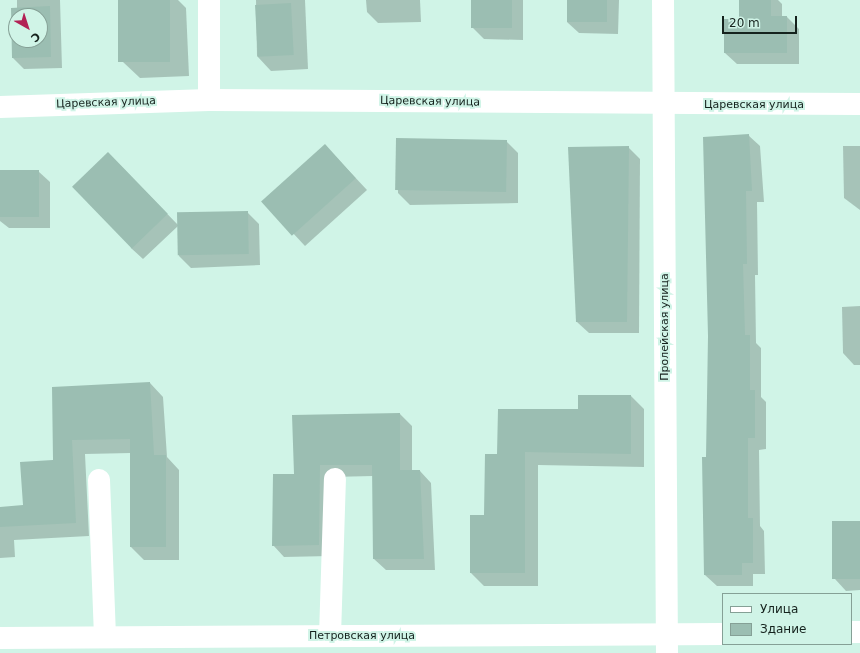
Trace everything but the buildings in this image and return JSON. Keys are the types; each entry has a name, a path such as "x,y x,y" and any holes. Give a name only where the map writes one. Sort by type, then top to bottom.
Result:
{"street":[{"path":"209,0 209,100"},
{"name":"Пролейская улица","path":"663,0 667,644"},
{"name":"Царевская улица","path":"0,107 209,100 663,105 860,104"},
{"path":"330,636 335,479"},
{"path":"99,480 105,637"},
{"name":"Петровская улица","path":"0,638 330,636 667,644 722,634"}]}
